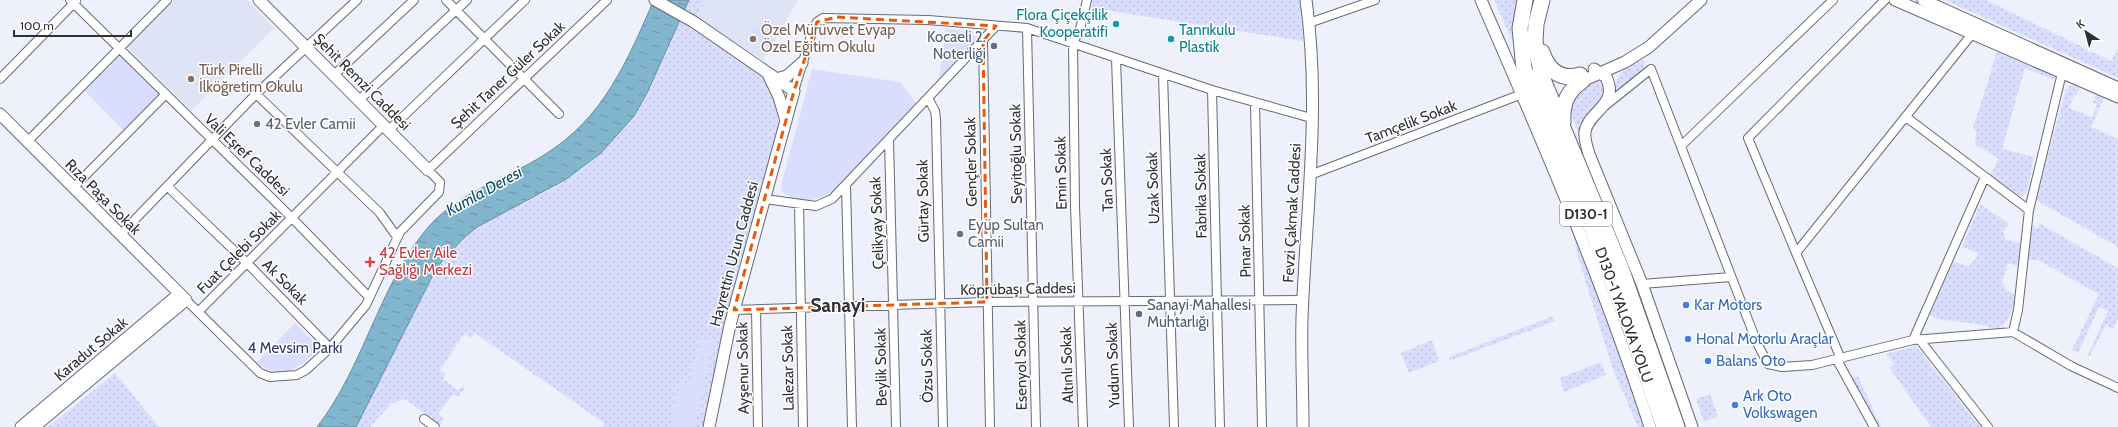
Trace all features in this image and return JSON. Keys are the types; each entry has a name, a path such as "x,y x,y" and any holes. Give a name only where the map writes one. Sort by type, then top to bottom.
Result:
{"highway":[{"name":"D130-1 YALOVA YOLU","path":"1525,0 1520,28 1524,69 1586,214 1633,337 1664,427"},
{"name":"D130-1","path":"1542,0 1536,24 1535,42 1539,68 1621,268 1677,427"},
{"path":"1536,24 1542,54 1550,69 1554,73 1567,78 1581,78"},
{"path":"1564,129 1562,113 1564,103 1572,89 1581,78"}],"street":[{"path":"27,142 167,0"},
{"name":"Şehit Remzi Caddesi","path":"259,0 440,182 441,186 437,195 404,226 397,237"},
{"path":"334,75 414,0"},
{"path":"446,0 559,114"},
{"path":"359,100 467,0"},
{"name":"Fuat Çelebi Sokak","path":"198,312 337,173 525,0"},
{"name":"Şehit Taner Güler Sokak","path":"428,170 607,0"},
{"path":"656,0 694,22 794,90 813,30 817,22 823,18 928,20 1027,28 1212,90 1311,118"},
{"path":"1073,43 1080,29 1087,0"},
{"name":"Fevzi Çakmak Caddesi","path":"1303,427 1303,300 1310,175 1312,89 1309,23 1306,0"},
{"path":"1309,23 1375,0"},
{"path":"1481,0 1522,94 1606,303 1650,427"},
{"path":"1598,71 1624,57 1645,43 1692,0"},
{"path":"1581,78 1625,62 1649,47 1701,0"},
{"path":"1682,145 1833,0"},
{"path":"1874,427 1839,360 1748,138 1885,0"},
{"path":"1895,0 2118,97"},
{"path":"1923,0 2118,88"},
{"path":"0,79 74,1"},
{"name":"Vali Eşref Caddesi","path":"74,1 119,48 292,218 369,297"},
{"path":"120,235 256,94 307,48 353,1"},
{"path":"765,199 816,206 828,202 983,42 996,26"},
{"name":"Seyitoğlu Sokak","path":"1027,28 1034,302"},
{"path":"1796,253 1972,34"},
{"name":"Gençler Sokak","path":"983,42 990,427"},
{"name":"Emin Sokak","path":"1073,43 1079,302"},
{"name":"Tan Sokak","path":"1116,59 1125,301"},
{"path":"776,79 787,76 802,63"},
{"path":"1601,109 1651,69 1682,145 1757,343 1768,364 1782,367 1812,365 1839,360 1916,339 2013,332 2071,366 2118,388"},
{"path":"1598,71 1608,81 1609,92 1608,98 1601,109 1588,124 1586,139 1589,154 1642,284 1692,427"},
{"path":"766,72 779,97 786,121"},
{"path":"2013,332 2018,310 2029,210 2062,73"},
{"name":"Uzak Sokak","path":"1163,74 1174,427"},
{"name":"Hayrettin Uzun Caddesi","path":"709,427 734,310 794,90"},
{"name":"Fabrika Sokak","path":"1212,90 1220,427"},
{"path":"73,188 166,94"},
{"path":"183,297 257,371 265,376 293,376 301,373 330,348 360,313 383,271 397,237 380,213 256,94"},
{"name":"Tamçelik Sokak","path":"1310,175 1522,94"},
{"name":"Gürtay Sokak","path":"928,98 935,111 936,119 940,305"},
{"name":"Pınar Sokak","path":"1255,103 1262,427"},
{"name":"Rıza Paşa Sokak","path":"0,114 183,297"},
{"path":"1906,117 2029,210"},
{"name":"Çelikyay Sokak","path":"889,139 894,306"},
{"path":"1916,339 1985,176"},
{"path":"846,185 852,427"},
{"name":"Ak Sokak","path":"167,186 330,348"},
{"name":"Lalezar Sokak","path":"799,204 803,427"},
{"path":"1642,284 1731,277"},
{"name":"Karadut Sokak","path":"21,427 183,297"},
{"name":"Karadut Sokak","path":"34,427 183,297"},
{"name":"Köprübaşı Caddesi","path":"734,310 940,305 987,302 1303,300"},
{"name":"Yudum Sokak","path":"1125,301 1129,427"},
{"name":"Esenyol Sokak","path":"1034,302 1036,427"},
{"name":"Altınlı Sokak","path":"1079,302 1083,427"},
{"name":"Özsu Sokak","path":"940,305 943,427"},
{"name":"Beylik Sokak","path":"894,306 896,427"},
{"name":"Ayşenur Sokak","path":"756,309 758,427"},
{"path":"1916,339 1988,427"},
{"path":"424,419 435,427"}],"highlighted area":[{"path":"837,17 996,26 983,41 987,302 734,310 794,91 817,22"}],"shaded area":[{"name":"Türk Pirelli İlköğretim Okulu","path":"174,0 247,0 274,28 191,111 127,47"},
{"name":"Özel Mürüvvet Evyap Özel Eğitim Okulu","path":"704,0 798,0 763,60 696,17"}],"green space":[{"path":"689,0 704,0 696,17 684,10"},
{"path":"1092,0 1300,0 1303,41 1091,8"},
{"path":"1494,0 1519,0 1514,45"},
{"path":"1945,0 1986,0 2111,61 2118,49 2118,78"},
{"path":"680,19 763,77 771,91 778,113 778,131 761,198 723,329 704,427 603,427 604,423 475,333 471,338 464,334 440,370 446,374 443,379 458,390 462,386 465,388 458,397 453,394 438,414 444,419 440,425 405,399 392,403 370,427 356,427 434,273 444,260 459,243 477,227 544,193 566,180 588,164 607,146 623,128 636,109 659,67"},
{"path":"760,25 767,30 768,33 763,40 760,41 753,36 752,33 757,26"},
{"path":"946,29 970,32 977,38 939,78"},
{"path":"1997,52 2054,76 2054,80 2025,68 2002,149 2034,157 2027,192 2021,197 1990,175 1999,159 1975,144 1976,132 1973,128"},
{"path":"119,53 160,95 124,131 83,89"},
{"path":"1642,60 1645,62 1642,70 1619,90 1615,90 1620,74 1631,65"},
{"path":"812,69 900,82 916,103 836,189 816,199 801,200 788,196 782,191 781,186"},
{"path":"1597,80 1604,87 1602,94 1599,101 1583,123 1580,137 1572,116 1570,102 1587,84"},
{"path":"2073,85 2080,88 2076,96 2074,95 2069,108 2092,117 2097,104 2093,103 2097,93 2105,96 2091,127 2118,139 2118,247 2036,200 2065,92 2069,86"},
{"path":"1980,204 2009,224 2003,232 2006,240 2021,243 2018,266 2008,263 2002,282 2006,289 2016,296 2010,317 2004,324 1994,329 1984,325 1937,319 1930,315 1953,262 1969,266 1978,256 1976,252 1962,247"},
{"path":"2040,224 2118,268 2118,319 2113,329 2106,325 2090,355 2087,357 2108,311 2099,307 2078,353 2072,350 2099,294 2038,260 2028,260 2032,225 2037,229"},
{"path":"1572,227 1603,308 1644,427 1638,427 1612,367 1577,253"},
{"path":"1553,316 1555,321 1449,361 1449,357"},
{"name":"4 Mevsim Parkı","path":"295,323 320,348 299,366 283,372 275,372 257,362"},
{"path":"701,339 712,341 709,357 697,355"},
{"path":"1432,340 1439,361 1409,373 1401,353"},
{"path":"1916,346 1980,427 1931,427 1889,367 1895,365 1886,354"},
{"path":"695,357 709,360 695,427 670,427 680,381 690,383"},
{"path":"1601,362 1606,375 1564,392 1560,378"},
{"path":"1847,372 1852,378 1858,376 1881,427 1878,427"},
{"path":"115,373 159,427 48,427"},
{"path":"1710,394 1718,416 1704,422 1696,399"}],"water":[{"name":"Kumla Deresi","path":"654,0 689,0 647,93 634,116 601,153 565,180 477,227 464,238 443,260 434,273 356,427 317,427 347,380 395,278 425,231 437,218 451,207 481,188 544,155 565,140 583,124 598,106 623,66"}],"place":[{"name":"Flora Çiçekçilik Kooperatifi","path":"1116,24"},
{"name":"Özel Mürüvvet Evyap Özel Eğitim Okulu","path":"753,39"},
{"name":"Tanrıkulu Plastik","path":"1171,39"},
{"name":"Kocaeli 2. Noterliği","path":"994,46"},
{"name":"Türk Pirelli İlköğretim Okulu","path":"191,79"},
{"name":"42 Evler Camii","path":"257,124"},
{"name":"Eyüp Sultan Camii","path":"960,234"},
{"name":"42 Evler Aile Sağlığı Merkezi","path":"370,262"},
{"name":"Kar Motors","path":"1686,305"},
{"name":"Sanayi Mahallesi Muhtarlığı","path":"1139,314"},
{"name":"Honal Motorlu Araçlar","path":"1688,339"},
{"name":"Balans Oto","path":"1708,361"},
{"name":"Ark Oto Volkswagen","path":"1735,405"}],"district":[{"name":"Sanayi","path":"838,305"}]}
